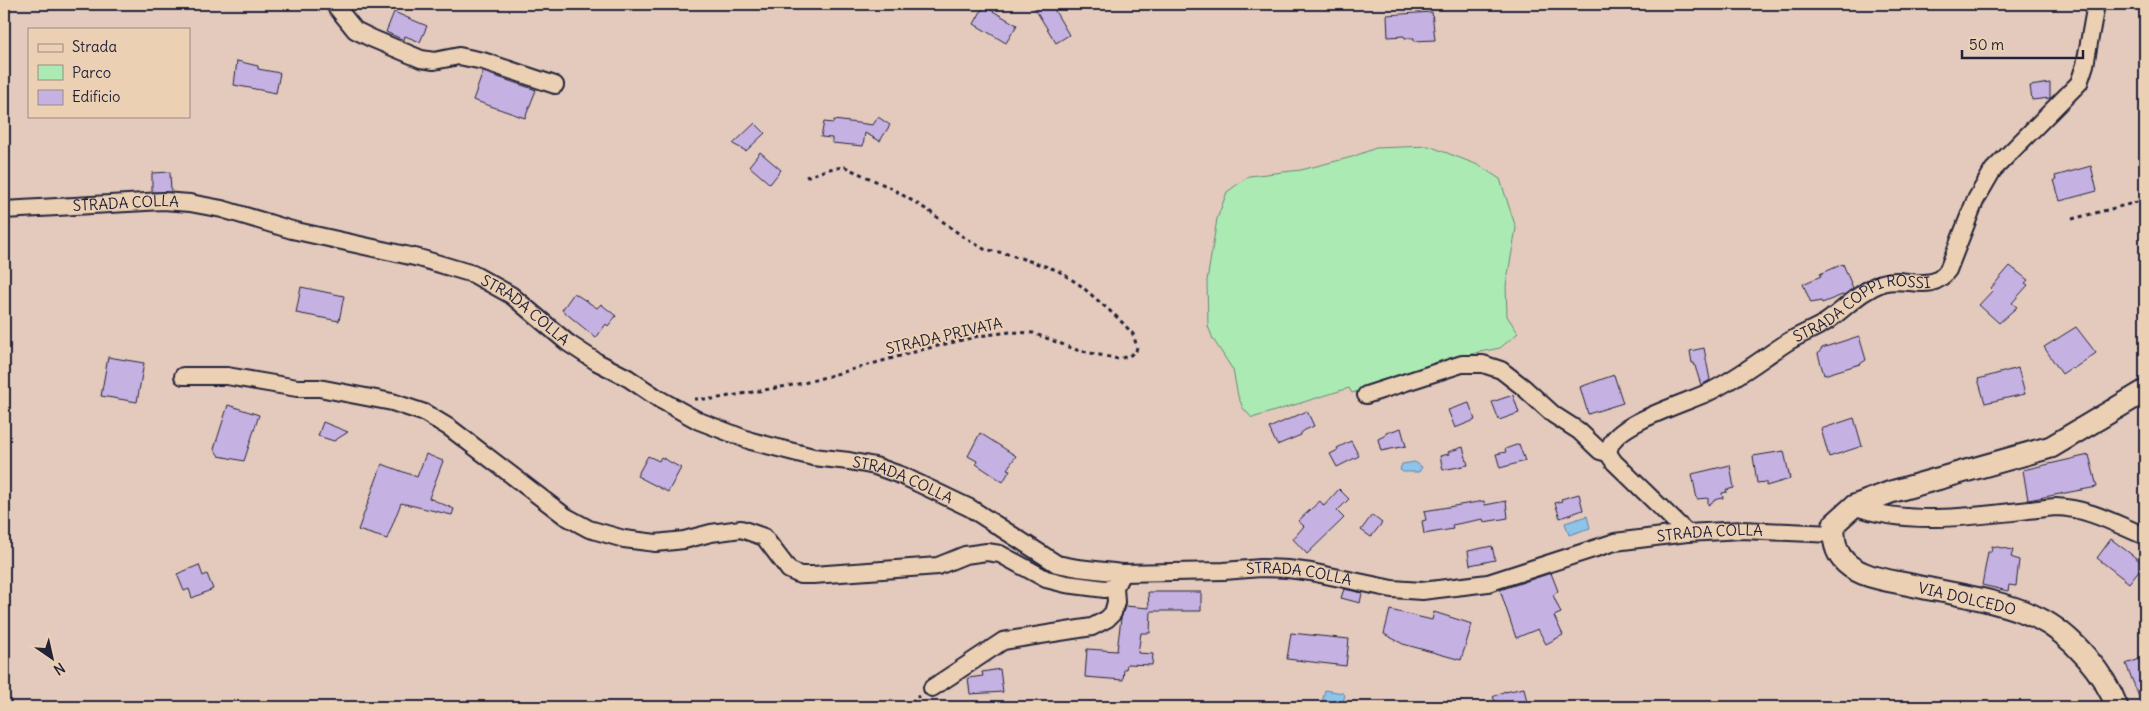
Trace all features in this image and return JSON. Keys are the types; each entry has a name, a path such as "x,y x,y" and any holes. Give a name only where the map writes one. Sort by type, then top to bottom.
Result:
{"main road":[{"path":"1833,534 1834,524 1854,506 1891,492 2051,447 2145,391"},
{"name":"VIA DOLCEDO","path":"1833,534 1836,548 1840,555 1845,562 1856,570 1882,579 2005,606 2040,618 2079,649 2100,674 2117,707"}],"street":[{"path":"334,4 355,30 421,59 434,61 459,56 482,61 555,84"},
{"name":"STRADA COPPI ROSSI","path":"1608,453 1611,443 1628,427 1710,392 1790,341 1826,322 1864,292 1889,281 1922,283 1934,282 1942,278 1948,270 1975,201 1993,170 2079,83 2085,65 2096,4"},
{"name":"STRADA COLLA","path":"4,210 163,201 190,203 222,209 292,230 449,266 473,274 511,295 568,343 597,362 628,378 659,399 699,421 751,441 813,457 849,460 875,466 903,476 970,508 1057,564 1118,580 1261,568 1311,572 1392,589 1422,590 1488,583 1602,544 1687,532 1780,530 1833,534"},
{"path":"1366,395 1462,364 1483,364 1501,370 1600,451 1608,453 1614,462 1687,532"},
{"path":"184,376 227,376 297,388 319,388 392,402 425,413 450,428 565,516 589,529 624,539 656,543 684,540 711,533 741,529 764,537 789,570 800,575 938,566 965,555 987,552 1000,554 1046,579 1066,584 1106,589 1118,580"},
{"path":"1854,506 1864,510 1904,518 1926,518 2056,507 2070,508 2094,514 2145,536"},
{"path":"932,688 1003,641 1092,627 1107,619 1113,613 1118,580"}],"path":[{"name":"STRADA PRIVATA","path":"691,399 713,399 804,383 925,349 979,336 1011,332 1033,333 1077,350 1118,359 1129,356 1136,351 1137,347 1133,334 1118,318 1080,285 1057,270 1008,254 984,249 962,236 929,211 891,188 845,167 829,169 803,178"},
{"path":"2072,219 2145,200"}],"green space":[{"path":"1429,146 1478,165 1500,179 1516,228 1506,286 1507,316 1518,333 1500,348 1475,353 1352,393 1349,388 1252,418 1243,408 1238,396 1233,370 1213,339 1208,326 1207,281 1217,219 1227,192 1249,176 1301,170 1352,157 1376,148"}],"water":[{"path":"1415,462 1422,467 1419,472 1403,472 1400,470 1402,464"},
{"path":"1587,516 1590,528 1569,535 1565,523"},
{"path":"1325,690 1343,693 1345,695 1343,702 1338,705 1322,703"}],"building":[{"path":"1032,4 1051,4 1069,35 1056,43"},
{"path":"984,6 1017,25 1006,43 974,24"},
{"path":"394,12 427,26 420,42 405,36 404,40 386,32"},
{"path":"1432,12 1435,40 1414,41 1414,38 1405,38 1404,36 1388,37 1387,15"},
{"path":"237,61 258,66 258,69 280,73 276,93 234,85"},
{"path":"483,72 536,90 525,118 473,100"},
{"path":"2050,83 2050,98 2032,100 2030,86"},
{"path":"878,117 890,125 880,141 865,133 863,146 832,143 832,138 821,137 824,122 833,123 834,120 873,125"},
{"path":"755,123 765,133 746,151 733,144"},
{"path":"760,152 781,170 770,184 749,166"},
{"path":"2091,166 2097,191 2060,201 2054,180 2056,180 2055,176"},
{"path":"170,172 171,192 152,192 152,173"},
{"path":"1843,264 1853,288 1845,294 1822,303 1821,301 1811,303 1803,284"},
{"path":"2010,266 2028,280 2025,283 2028,285 2012,303 2017,307 1999,323 1979,305 1993,290 1991,288"},
{"path":"301,287 344,296 339,321 296,313"},
{"path":"574,293 597,308 601,304 616,316 608,326 606,324 596,338 562,310"},
{"path":"2076,327 2096,353 2073,369 2071,368 2062,374 2044,347"},
{"path":"1859,336 1866,360 1860,364 1824,375 1818,354 1822,348"},
{"path":"1704,348 1710,380 1701,385 1694,363 1692,363 1690,351"},
{"path":"108,357 144,363 137,402 101,396"},
{"path":"2018,368 2025,394 1985,403 1978,379"},
{"path":"1614,375 1623,403 1588,414 1580,387"},
{"path":"1513,395 1519,413 1499,420 1492,402"},
{"path":"1469,403 1475,420 1455,428 1448,410"},
{"path":"228,405 259,415 244,461 219,456 214,449"},
{"path":"1307,411 1314,426 1305,430 1301,435 1277,445 1269,428"},
{"path":"1854,418 1862,446 1829,457 1821,429"},
{"path":"323,422 348,432 334,441 318,436"},
{"path":"1401,428 1406,446 1381,451 1378,439 1386,435 1386,433"},
{"path":"980,433 1016,456 1007,469 1010,470 1003,482 976,464 977,461 968,456"},
{"path":"1351,441 1359,456 1337,467 1330,454"},
{"path":"1519,444 1525,461 1500,468 1496,454 1506,452 1505,449"},
{"path":"1463,447 1468,465 1443,470 1440,456"},
{"path":"1784,451 1790,479 1766,486 1766,482 1757,483 1753,456"},
{"path":"426,454 443,461 429,498 454,509 452,515 401,503 387,539 358,530 382,464 417,477"},
{"path":"2089,455 2097,487 2028,500 2023,470"},
{"path":"648,456 659,461 661,457 681,468 668,492 637,476"},
{"path":"1730,465 1734,488 1726,490 1727,492 1722,493 1723,498 1717,499 1708,505 1708,498 1697,499 1692,474"},
{"path":"1339,489 1349,499 1337,511 1344,518 1307,554 1293,539 1304,526 1298,521 1320,501 1324,506"},
{"path":"1579,494 1583,510 1560,518 1555,503 1562,501 1561,499"},
{"path":"1484,501 1485,505 1506,501 1508,518 1484,522 1483,519 1452,525 1453,529 1424,534 1422,521 1426,520 1424,511"},
{"path":"1372,515 1382,523 1371,537 1361,530"},
{"path":"2111,539 2144,564 2129,583 2097,558"},
{"path":"1492,546 1495,560 1470,565 1468,551"},
{"path":"1992,546 2013,550 2011,557 2019,560 2016,586 2009,585 2008,591 1982,585 1988,552 1991,552"},
{"path":"199,565 203,576 207,574 213,589 192,598 189,589 184,591 177,574"},
{"path":"1551,573 1558,591 1553,595 1561,613 1554,616 1563,635 1546,644 1538,629 1516,638 1500,590"},
{"path":"1344,589 1362,593 1360,603 1341,598"},
{"path":"1148,592 1201,592 1201,611 1151,611 1150,633 1141,633 1138,653 1153,654 1152,665 1127,664 1126,669 1124,669 1123,680 1085,677 1087,649 1117,651 1121,618 1125,606 1149,608"},
{"path":"1390,610 1432,620 1434,612 1472,624 1461,660 1403,644 1384,634"},
{"path":"1291,633 1349,639 1346,666 1287,659"},
{"path":"2145,657 2145,707 2143,707 2126,664"},
{"path":"1000,669 1003,692 970,694 968,678 983,676 982,672"},
{"path":"1524,688 1528,707 1498,707 1493,697 1505,691"}]}
